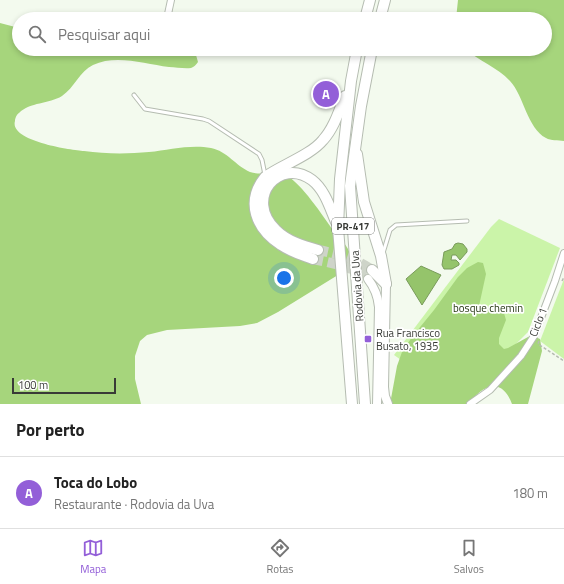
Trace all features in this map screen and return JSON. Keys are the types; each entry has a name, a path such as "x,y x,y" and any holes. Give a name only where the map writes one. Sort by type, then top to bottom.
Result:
{"main road":[{"path":"367,12 370,0"},
{"path":"382,12 385,0"},
{"name":"Rodovia da Uva","path":"352,404 338,228 340,179 351,81 356,56"},
{"name":"Rodovia da Uva","path":"365,404 350,186 371,56"},
{"path":"313,259 296,253 281,245 268,235 260,225 255,211 254,198 260,183 265,177 310,151 323,141 335,122 351,81"},
{"path":"356,145 364,202 381,256 386,284"},
{"path":"318,250 288,239 276,231 269,222 264,211 263,199 266,187 284,174 294,174 312,180 326,197 338,228"},
{"path":"370,274 386,284"}],"street":[{"path":"168,12 171,0"},
{"path":"470,404 490,390 521,356 534,336 564,253"},
{"path":"370,274 378,296 379,307 377,404"},
{"path":"386,284 384,388 388,404"}],"lane":[{"path":"134,95 145,109 209,121 259,154 262,160 265,177"},
{"path":"381,256 390,230 396,226 467,221"}],"path":[{"path":"561,285 564,277"},
{"name":"Ciclo 1","path":"541,336 538,344 564,361"}],"green space":[{"path":"458,0 564,0 564,141 548,139 540,133 534,127 515,87 510,81 475,56 552,56 552,12 457,12"},
{"path":"0,23 12,26 12,56 196,56 198,62 191,68 169,67 121,60 111,60 93,65 84,71 70,89 62,96 57,99 23,109 16,116 16,128 21,134 42,143 67,149 92,152 133,153 188,147 211,148 227,155 250,172 278,173 287,176 299,185 305,192 348,249 351,263 346,270 278,312 257,323 240,326 167,330 147,335 140,341 135,356 135,379 141,404 0,404"},
{"name":"bosque chemin","path":"499,219 560,248 528,332 459,401 394,355 491,227"},
{"path":"478,262 483,263 486,274 479,306 496,309 504,313 506,320 499,338 499,344 504,349 528,337 533,336 540,339 542,351 528,404 512,404 509,397 501,388 494,386 485,388 478,393 471,404 390,404 397,366 402,352 458,277 467,268"},
{"path":"564,279 564,359 540,341"}],"shaded area":[{"path":"455,244 463,244 467,249 467,252 460,260 456,255 452,255 451,260 456,260 459,265 452,269 444,269 442,265 444,252 452,249"},
{"path":"421,266 441,275 422,305 406,279"}],"tunnel":[{"path":"318,250 346,257 359,262 372,270"},
{"path":"313,259 349,268 368,279"}],"place":[{"name":"Toca do Lobo","path":"326,94"},
{"name":"Rua Francisco Busato, 1935","path":"368,339"}]}
